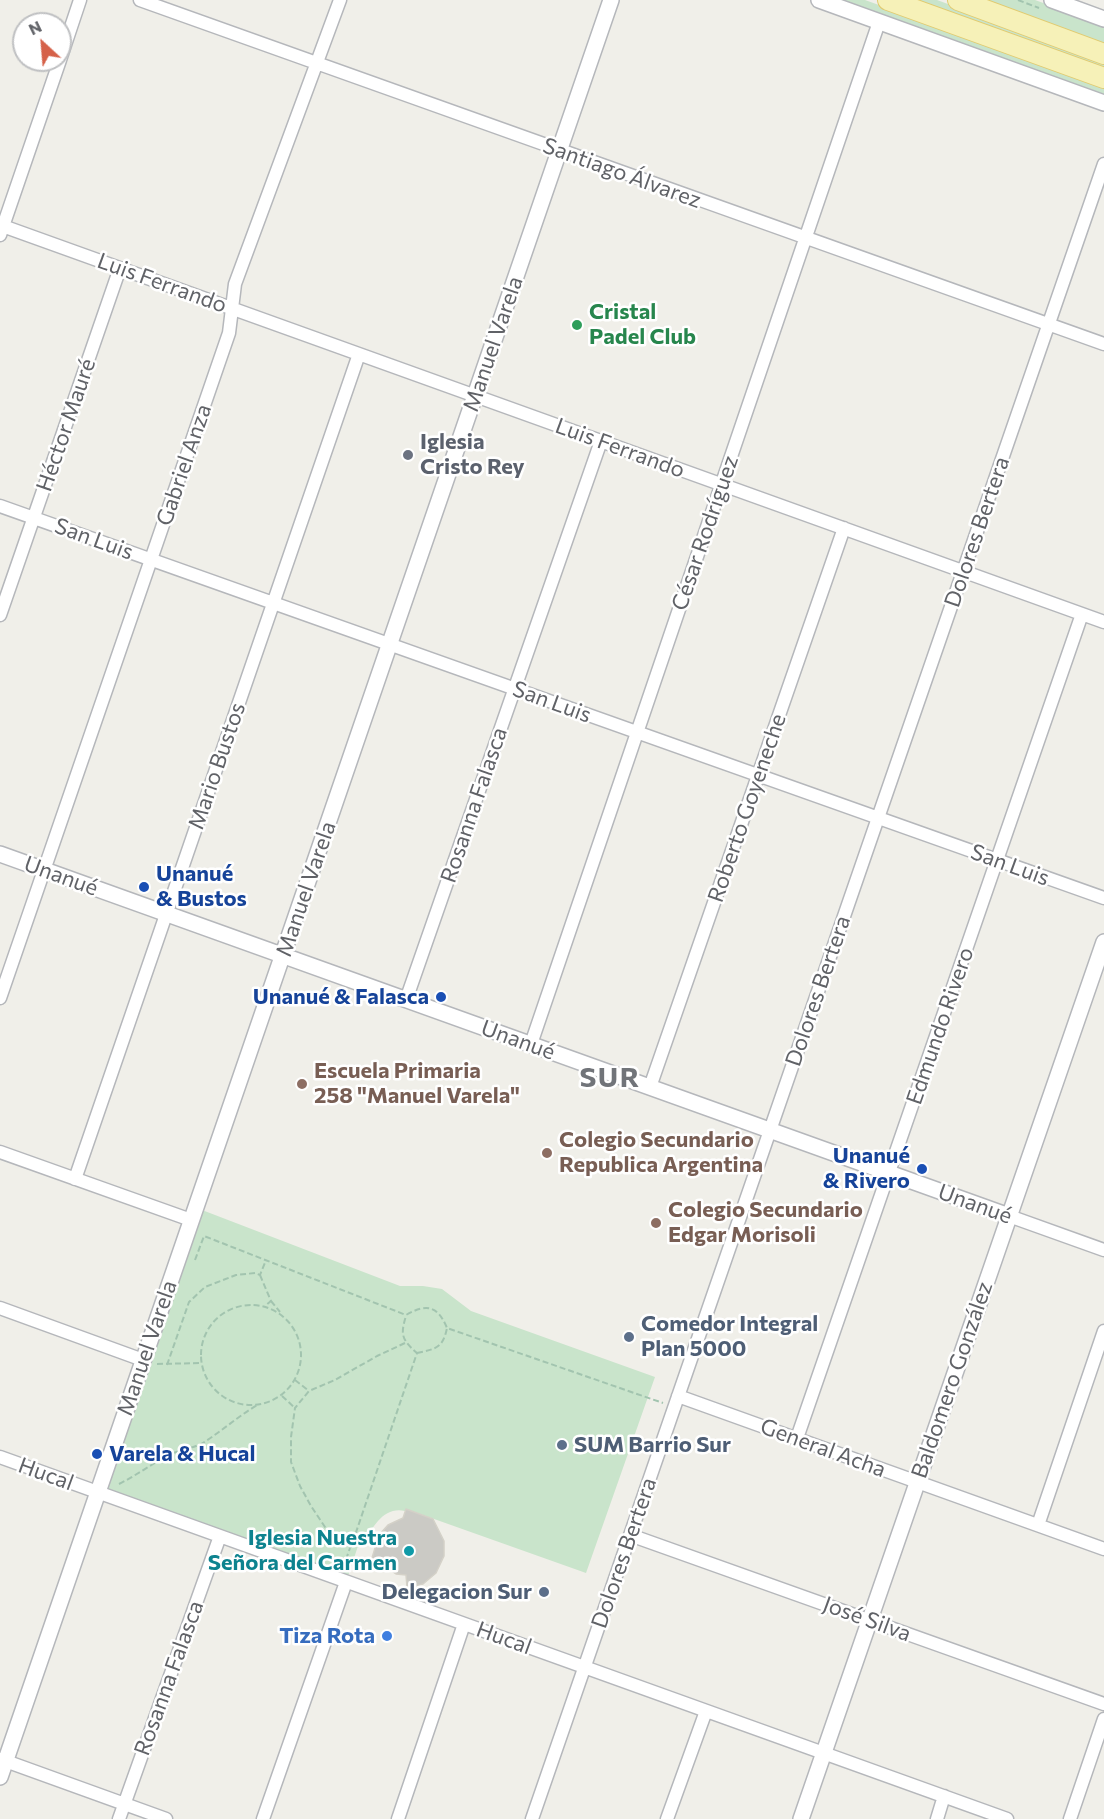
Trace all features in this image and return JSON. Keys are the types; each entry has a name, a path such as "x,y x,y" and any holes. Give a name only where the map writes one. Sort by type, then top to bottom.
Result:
{"main road":[{"path":"888,0 1104,78"},
{"path":"958,0 1104,54"}],"street":[{"path":"72,24 80,0"},
{"name":"Santiago Álvarez","path":"140,0 1104,344"},
{"name":"Gabriel Anza","path":"0,998 230,333 235,284 340,0"},
{"name":"Manuel Varela","path":"0,1777 3,1760 105,1490 150,1362 191,1220 611,0"},
{"path":"819,0 1104,103"},
{"path":"1052,0 1104,19"},
{"name":"César Rodríguez","path":"531,1044 879,22"},
{"path":"1,229 56,72"},
{"name":"Dolores Bertera","path":"532,1819 1104,164"},
{"name":"Luis Ferrando","path":"1,229 120,268 1104,622"},
{"name":"Héctor Mauré","path":"0,615 120,268"},
{"name":"Mario Bustos","path":"75,1179 359,354"},
{"name":"Rosanna Falasca","path":"406,1000 601,441"},
{"name":"San Luis","path":"0,506 1104,898"},
{"name":"Roberto Goyeneche","path":"650,1087 844,528"},
{"name":"Edmundo Rivero","path":"797,1438 1082,614"},
{"name":"Unanué","path":"0,854 1104,1250"},
{"name":"Baldomero González","path":"801,1819 1104,942"},
{"path":"0,1152 191,1220"},
{"path":"0,1308 150,1362"},
{"path":"1038,1525 1104,1331"},
{"name":"General Acha","path":"676,1401 797,1438 1104,1549"},
{"name":"Hucal","path":"0,1457 105,1490 220,1536 346,1582 1008,1819"},
{"name":"José Silva","path":"630,1535 1104,1704"},
{"name":"Rosanna Falasca","path":"119,1819 220,1536"},
{"path":"263,1819 346,1582"},
{"path":"398,1819 464,1624"},
{"path":"667,1819 706,1711"},
{"path":"1070,1819 1104,1719"},
{"path":"3,1760 166,1819"},
{"path":"936,1819 944,1796"}],"path":[{"path":"192,1268 204,1236 406,1315"},
{"path":"105,1490 138,1475 155,1462 204,1443 248,1410 281,1395 295,1380 302,1358 296,1336 271,1301 260,1275 266,1260"},
{"path":"167,1365 189,1302 205,1287 236,1275 255,1273 260,1275"},
{"path":"265,1306 271,1301"},
{"path":"248,1410 223,1398 209,1383 202,1363 203,1343 212,1322 230,1310 248,1304 265,1306 282,1315"},
{"path":"418,1308 433,1309 442,1316 447,1328 444,1341 433,1350 417,1353 405,1343 402,1330 406,1315 418,1308"},
{"path":"447,1328 676,1401"},
{"path":"405,1343 309,1391 295,1408 291,1437 291,1462 300,1486 333,1539 351,1547 417,1353"},
{"path":"150,1362 167,1365 202,1363"},
{"path":"295,1380 309,1391"},
{"path":"281,1395 295,1408"},
{"path":"241,1405 261,1403"}],"green space":[{"path":"841,0 865,0 1104,86 1104,95"},
{"path":"912,0 937,0 1104,61 1104,70"},
{"path":"978,0 1035,0 1104,25 1104,46"},
{"path":"202,1210 400,1286 442,1289 471,1311 655,1377 586,1573 406,1509 385,1514 375,1524 365,1543 358,1546 347,1579 103,1493"}],"building":[{"name":"Iglesia Nuestra Señora del Carmen","path":"406,1509 433,1519 444,1541 444,1556 436,1573 423,1584 413,1587 407,1587 406,1575 396,1574 372,1558 379,1535 388,1525 403,1518"}],"place":[{"name":"Cristal Padel Club","path":"577,325"},
{"name":"Iglesia Cristo Rey","path":"408,455"},
{"name":"Unanué & Bustos","path":"144,887"},
{"name":"Unanué & Falasca","path":"441,997"},
{"name":"Escuela Primaria 258 \"Manuel Varela\"","path":"302,1084"},
{"name":"Colegio Secundario Republica Argentina","path":"547,1153"},
{"name":"Unanué & Rivero","path":"922,1169"},
{"name":"Colegio Secundario Edgar Morisoli","path":"656,1223"},
{"name":"Comedor Integral Plan 5000","path":"629,1337"},
{"name":"SUM Barrio Sur","path":"562,1445"},
{"name":"Varela & Hucal","path":"97,1454"},
{"name":"Iglesia Nuestra Señora del Carmen","path":"409,1551"},
{"name":"Delegacion Sur","path":"544,1592"},
{"name":"Tiza Rota","path":"387,1636"}],"district":[{"name":"SUR","path":"610,1078"}]}
